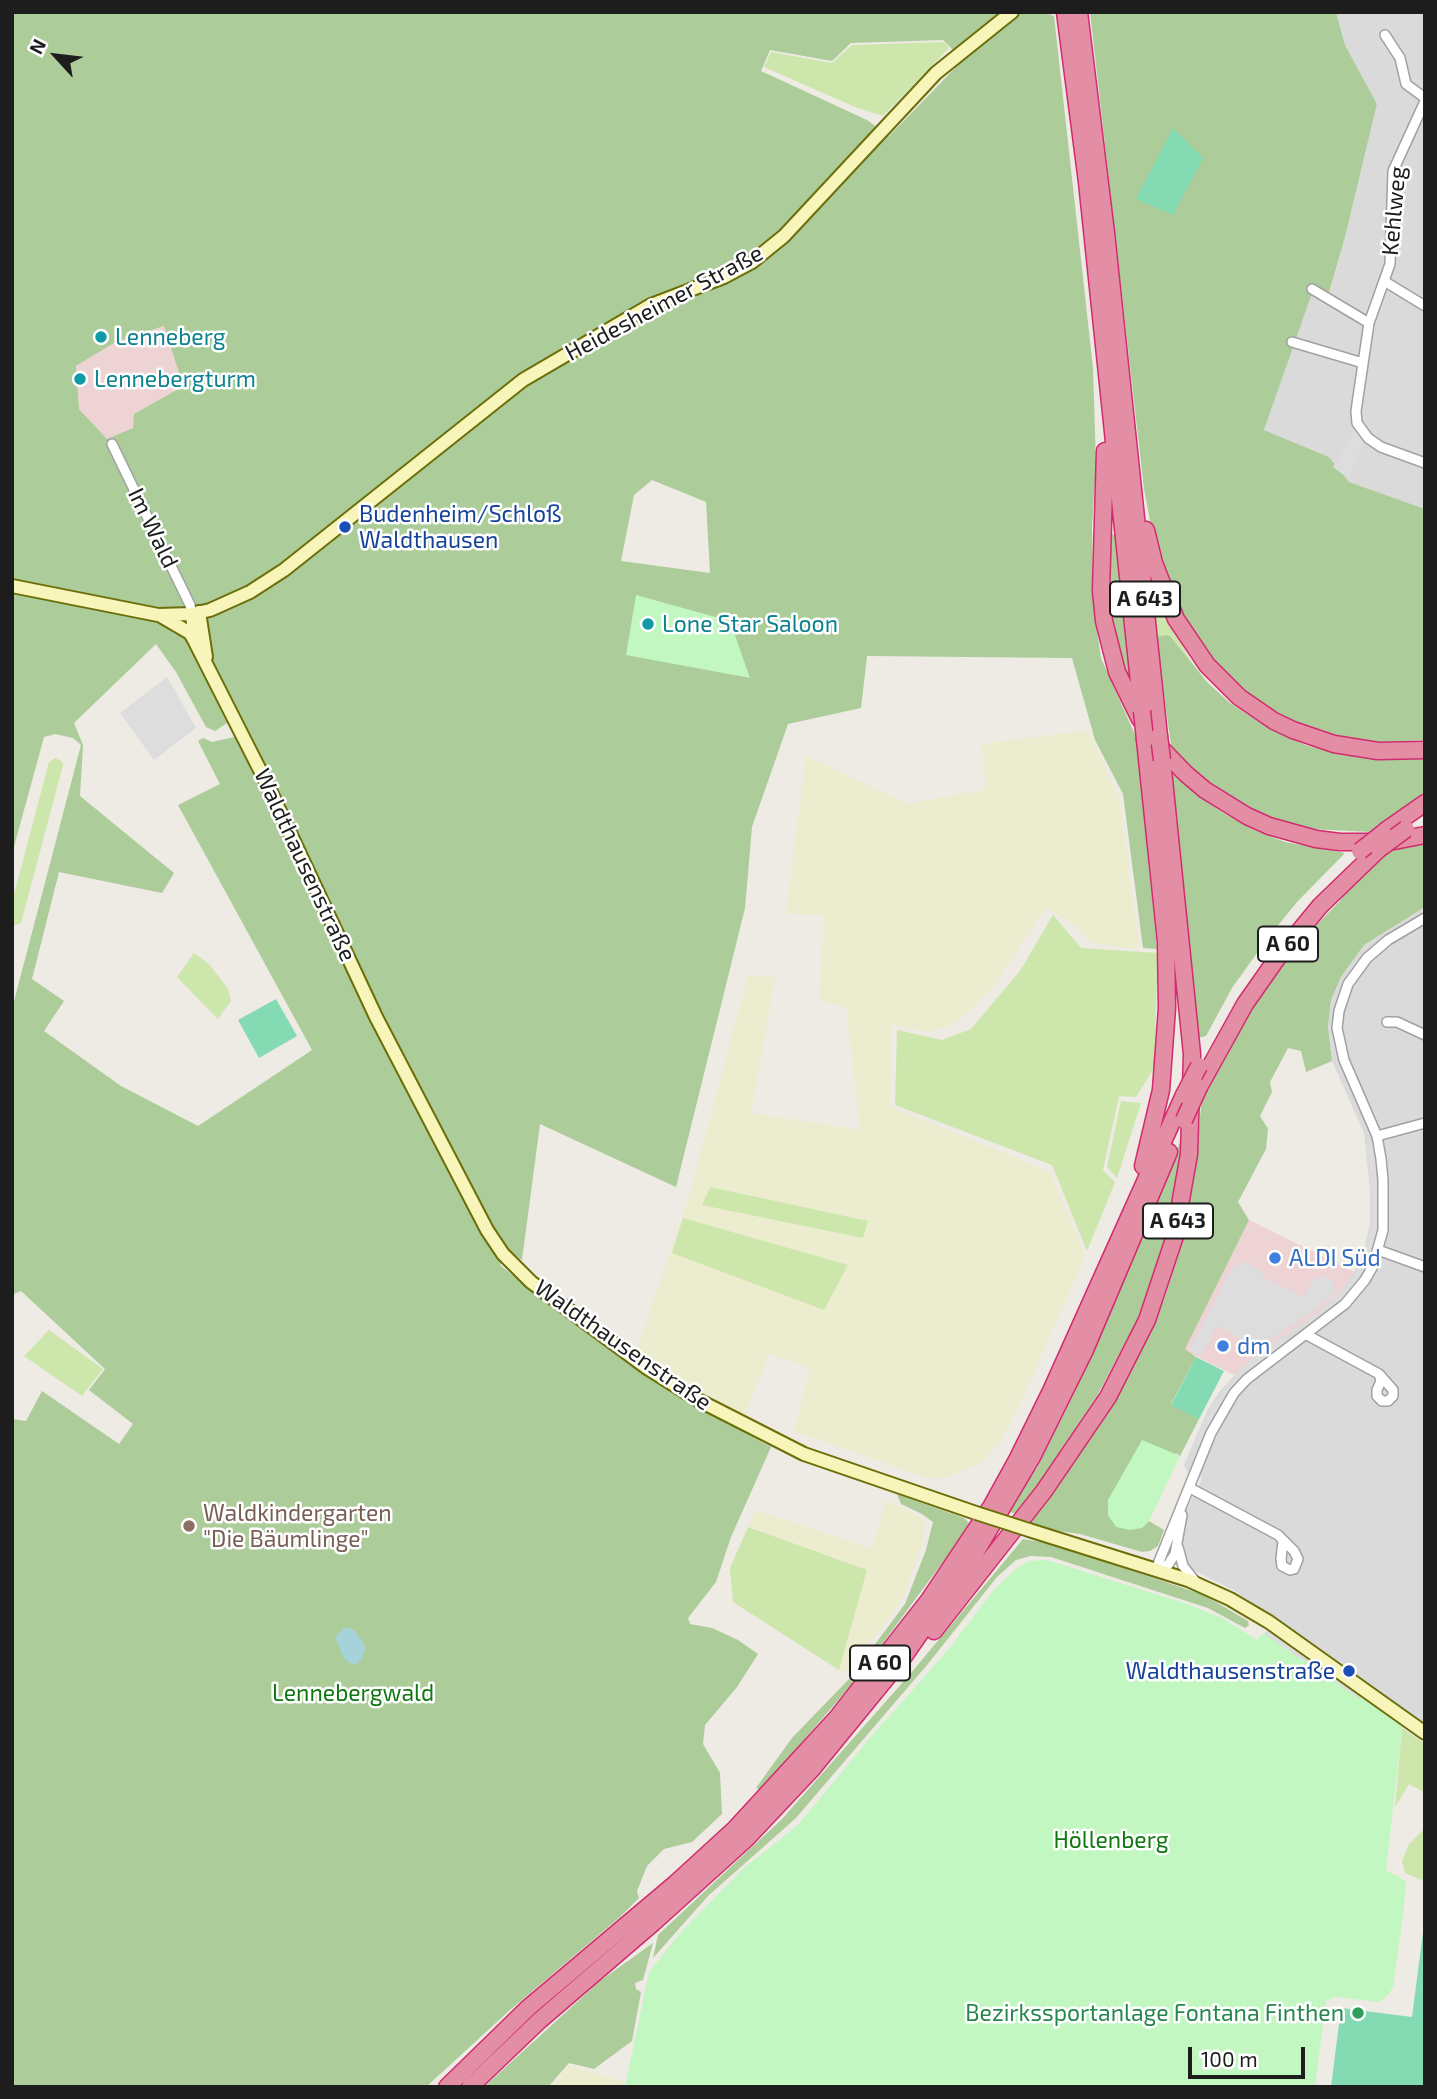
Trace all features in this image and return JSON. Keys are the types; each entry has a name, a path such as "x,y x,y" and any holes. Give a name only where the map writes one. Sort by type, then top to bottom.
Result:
{"highway":[{"name":"A 643","path":"866,1704 946,1617 999,1551 1083,1436 1135,1347 1167,1266 1186,1182 1192,1090 1188,1009 1162,760 1142,711 1087,182 1065,12"},
{"name":"A 643","path":"1079,12 1130,461 1166,942 1167,1008 1161,1090 1144,1164 1121,1235"},
{"path":"1108,396 1102,558 1104,621 1117,672 1127,695 1153,737 1186,774 1205,790 1269,826 1340,842 1389,842 1425,835"},
{"path":"1130,461 1154,563 1164,591 1189,642 1223,683 1265,715 1313,738 1378,751 1425,750"},
{"name":"A 60","path":"447,2087 528,2008 705,1858 800,1760 929,1600 991,1507 1051,1391 1184,1095 1238,996 1270,948 1322,888 1360,851 1425,803"},
{"name":"A 60","path":"470,2087 540,2020 746,1839 812,1769 866,1704 956,1583 1032,1457 1085,1350 1199,1087 1245,1004 1278,957 1320,906 1378,849 1425,815"}],"street":[{"name":"Heidesheimer Straße","path":"12,586 158,615 196,613 242,597 284,570 523,380 651,305 724,277 752,262 784,236 936,73 1012,12"},
{"name":"Kehlweg","path":"1385,35 1400,58 1406,84 1425,100 1393,171 1391,250 1384,281 1369,323 1356,411 1357,423 1361,432 1381,447 1425,463"},
{"path":"1384,281 1425,306"},
{"path":"1312,289 1369,323"},
{"path":"1292,342 1363,363"},
{"name":"Im Wald","path":"112,444 196,613"},
{"name":"Waldthausenstraße","path":"196,613 195,642 269,788 376,1017 487,1230 503,1254 531,1282 648,1368 698,1400 804,1454 976,1513 1156,1569 1230,1599 1269,1622 1425,1733"},
{"name":"Waldthausenstraße","path":"196,613 206,661"},
{"path":"158,615 190,633 195,642"},
{"path":"1156,1569 1217,1420 1234,1393 1247,1379 1335,1314 1365,1280 1378,1250 1383,1230 1384,1208 1377,1136 1344,1060 1337,1028 1339,1012 1348,984 1367,958 1388,940 1425,918"},
{"path":"1387,1021 1397,1022 1425,1035"},
{"path":"1377,1136 1424,1121"},
{"path":"1378,1250 1425,1267"},
{"path":"1307,1335 1379,1374"},
{"path":"1190,1488 1283,1540"},
{"path":"1156,1569 1168,1565 1178,1546 1184,1503"},
{"path":"1178,1546 1183,1566 1201,1585"}],"shaded area":[{"path":"1336,12 1425,12 1425,509 1349,482 1329,457 1264,430 1312,292 1328,299 1377,104 1345,45"},
{"path":"165,326 181,379 180,388 134,414 134,428 107,439 79,409 76,366 114,343"},
{"path":"1355,430 1364,442 1349,479 1333,467"},
{"path":"167,677 196,728 154,760 120,713"},
{"path":"1425,907 1425,1724 1235,1591 1193,1570 1180,1546 1185,1513 1202,1478 1187,1471 1184,1465 1208,1409 1219,1392 1245,1364 1334,1298 1354,1272 1364,1250 1370,1224 1370,1189 1364,1133 1332,1061 1328,1027 1331,1000 1341,977 1364,945"},
{"path":"1373,1143 1377,1162 1380,1204 1378,1227 1370,1257 1353,1289 1340,1304 1307,1330 1301,1326 1335,1301 1352,1280 1364,1255 1371,1233 1373,1206 1366,1145"},
{"path":"1249,1220 1354,1272 1345,1286 1322,1309 1260,1352 1234,1375 1184,1350"},
{"path":"1246,1262 1264,1272 1262,1277 1304,1297 1314,1277 1320,1280 1323,1275 1334,1281 1335,1292 1323,1304 1264,1344 1254,1346 1217,1326 1201,1356 1189,1350 1233,1266"},
{"path":"1283,1339 1288,1342 1264,1359 1232,1389 1211,1422 1201,1445 1194,1445 1211,1408 1236,1376 1252,1360"},
{"path":"1269,1629 1364,1694 1360,1699 1264,1634"}],"green space":[{"name":"Lennebergwald","path":"12,12 1044,12 1054,16 1093,368 1096,464 1092,527 1093,602 1101,658 1136,737 1157,949 1143,948 1123,794 1095,740 1072,658 867,656 861,708 788,724 752,827 745,908 676,1187 540,1124 522,1260 512,1254 500,1265 641,1371 705,1411 771,1447 731,1537 716,1582 688,1618 690,1624 712,1628 738,1640 758,1654 737,1687 705,1725 703,1744 720,1773 722,1814 692,1842 664,1849 647,1866 637,1891 639,1898 620,1917 510,2010 426,2087 12,2087 12,1419 26,1421 42,1391 119,1444 133,1424 89,1390 105,1369 21,1291 12,1295 12,1009 81,745 73,738 55,734 44,737 12,854","holes":["943,40 963,60 889,136 867,120 761,71 770,50 832,61 851,43","164,326 181,379 180,388 134,414 133,428 107,439 79,409 76,366 114,343","652,480 706,502 710,573 621,561 634,495","156,644 176,672 206,727 215,731 227,723 234,737 212,742 203,738 198,741 220,784 178,805 312,1050 198,1126 121,1086 44,1031 64,1001 32,979 59,872 162,893 174,873 80,796 83,745 74,723"]},
{"path":"1090,12 1336,12 1345,45 1377,104 1327,300 1312,293 1264,430 1329,457 1349,482 1425,509 1425,740 1364,743 1324,733 1289,720 1251,696 1218,666 1187,627 1154,542 1144,489"},
{"path":"944,42 949,48 883,116 855,107 764,67 771,52 832,63 852,45"},
{"path":"1173,128 1203,158 1173,215 1136,199"},
{"path":"1111,534 1115,535 1132,684 1128,681 1118,657 1112,626 1107,576"},
{"path":"1143,552 1165,613 1189,658 1207,682 1170,636 1156,637"},
{"path":"636,595 730,621 750,678 626,655"},
{"path":"1170,636 1207,682 1230,703 1265,726 1305,745 1339,754 1375,759 1425,757 1425,793 1371,832 1310,829 1270,819 1235,802 1210,786 1172,752 1156,637"},
{"path":"1089,730 1120,801 1139,949 1093,944 1076,926 1046,908 992,989 955,1023 929,1032 891,1025 891,1107 1050,1172 1085,1256 1020,1404 1001,1440 982,1462 944,1479 924,1477 794,1431 810,1368 769,1354 744,1418 710,1400 637,1350 690,1193 748,975 775,978 751,1113 860,1130 846,1007 819,1001 824,915 786,914 806,756 907,804 986,789 981,744","holes":["710,1187 866,1221 703,1205"]},
{"path":"55,758 63,765 21,923 13,926 12,902 49,762"},
{"path":"1171,769 1197,795 1254,830 1285,842 1345,853 1297,902 1267,939 1232,988 1206,1036 1198,1038"},
{"path":"1425,842 1425,907 1364,945 1341,977 1331,1000 1328,1027 1332,1061 1306,1072 1301,1051 1288,1048 1270,1082 1272,1092 1260,1116 1268,1129 1266,1149 1238,1202 1249,1220 1185,1349 1196,1357 1171,1404 1199,1419 1180,1456 1176,1453 1141,1528 1149,1521 1164,1530 1158,1546 1142,1552 1080,1534 1043,1529 1027,1523 1164,1300 1183,1240 1184,1219 1195,1168 1202,1097 1237,1031 1289,953 1340,901 1347,889 1389,849 1412,847"},
{"path":"1053,915 1081,948 1158,953 1154,1068 1136,1097 1119,1096 1103,1170 1115,1182 1087,1251 1052,1165 895,1105 897,1030 942,1040 971,1029 1020,971"},
{"path":"194,953 209,964 228,989 231,1001 218,1019 177,977"},
{"path":"276,999 297,1036 259,1058 238,1020"},
{"path":"1121,1101 1141,1103 1117,1178 1107,1167"},
{"path":"1184,1133 1176,1194 1163,1247 1137,1320 1097,1396 1018,1514 1009,1512 1029,1473 1036,1470 1075,1392 1084,1365"},
{"path":"710,1187 868,1221 863,1238 702,1205"},
{"path":"683,1218 848,1265 824,1310 672,1253"},
{"path":"49,1330 103,1369 82,1396 24,1356"},
{"path":"1196,1357 1224,1371 1199,1419 1171,1405"},
{"path":"1142,1440 1180,1456 1149,1521 1142,1528 1130,1530 1116,1527 1108,1515 1108,1500"},
{"path":"897,1494 964,1518 969,1523 857,1678 761,1790 756,1788 792,1738 849,1679 905,1604 926,1550 933,1522 901,1504"},
{"path":"886,1501 916,1514 925,1523 923,1541 904,1596 889,1619 845,1672 839,1670 867,1570 748,1527 756,1510 872,1549"},
{"path":"748,1527 867,1570 839,1670 733,1602 730,1568"},
{"path":"1023,1539 1052,1544 1204,1595 1248,1621 1249,1625 1245,1628 1208,1608 1051,1557 1030,1556 1016,1560 997,1577 927,1665 796,1818 708,1896 653,1958 658,1935 782,1819 911,1673"},
{"name":"Höllenberg","path":"1047,1560 1187,1604 1224,1619 1257,1640 1265,1632 1400,1724 1402,1728 1386,1871 1406,1882 1393,1987 1379,2002 1335,1997 1326,2001 1315,2087 625,2087 649,1972 681,1932 745,1867 798,1825 869,1739 949,1649 992,1592 1013,1571 1028,1561"},
{"path":"1402,1728 1425,1744 1425,1793 1409,1784 1395,1807"},
{"path":"1425,1828 1425,1879 1421,1880 1405,1873 1402,1861 1409,1844"},
{"name":"Bezirkssportanlage Fontana Finthen","path":"1423,1932 1425,2087 1331,2087 1341,2008 1412,2017"},
{"path":"653,1943 643,1980 635,1983 636,1989 641,1992 632,2041 594,2069 569,2063 548,2087 484,2087 600,1981"},
{"path":"569,2066 624,2082 621,2087 550,2087"}],"water":[{"path":"346,1627 354,1630 364,1644 362,1659 355,1665 343,1656 335,1637"}],"place":[{"name":"Lenneberg","path":"101,337"},
{"name":"Lennebergturm","path":"80,379"},
{"name":"Budenheim/Schloß Waldthausen","path":"345,527"},
{"name":"Lone Star Saloon","path":"648,624"},
{"name":"ALDI Süd","path":"1275,1258"},
{"name":"dm","path":"1223,1346"},
{"name":"Waldkindergarten \"Die Bäumlinge\"","path":"189,1526"},
{"name":"Waldthausenstraße","path":"1349,1671"},
{"name":"Bezirkssportanlage Fontana Finthen","path":"1358,2013"}]}
